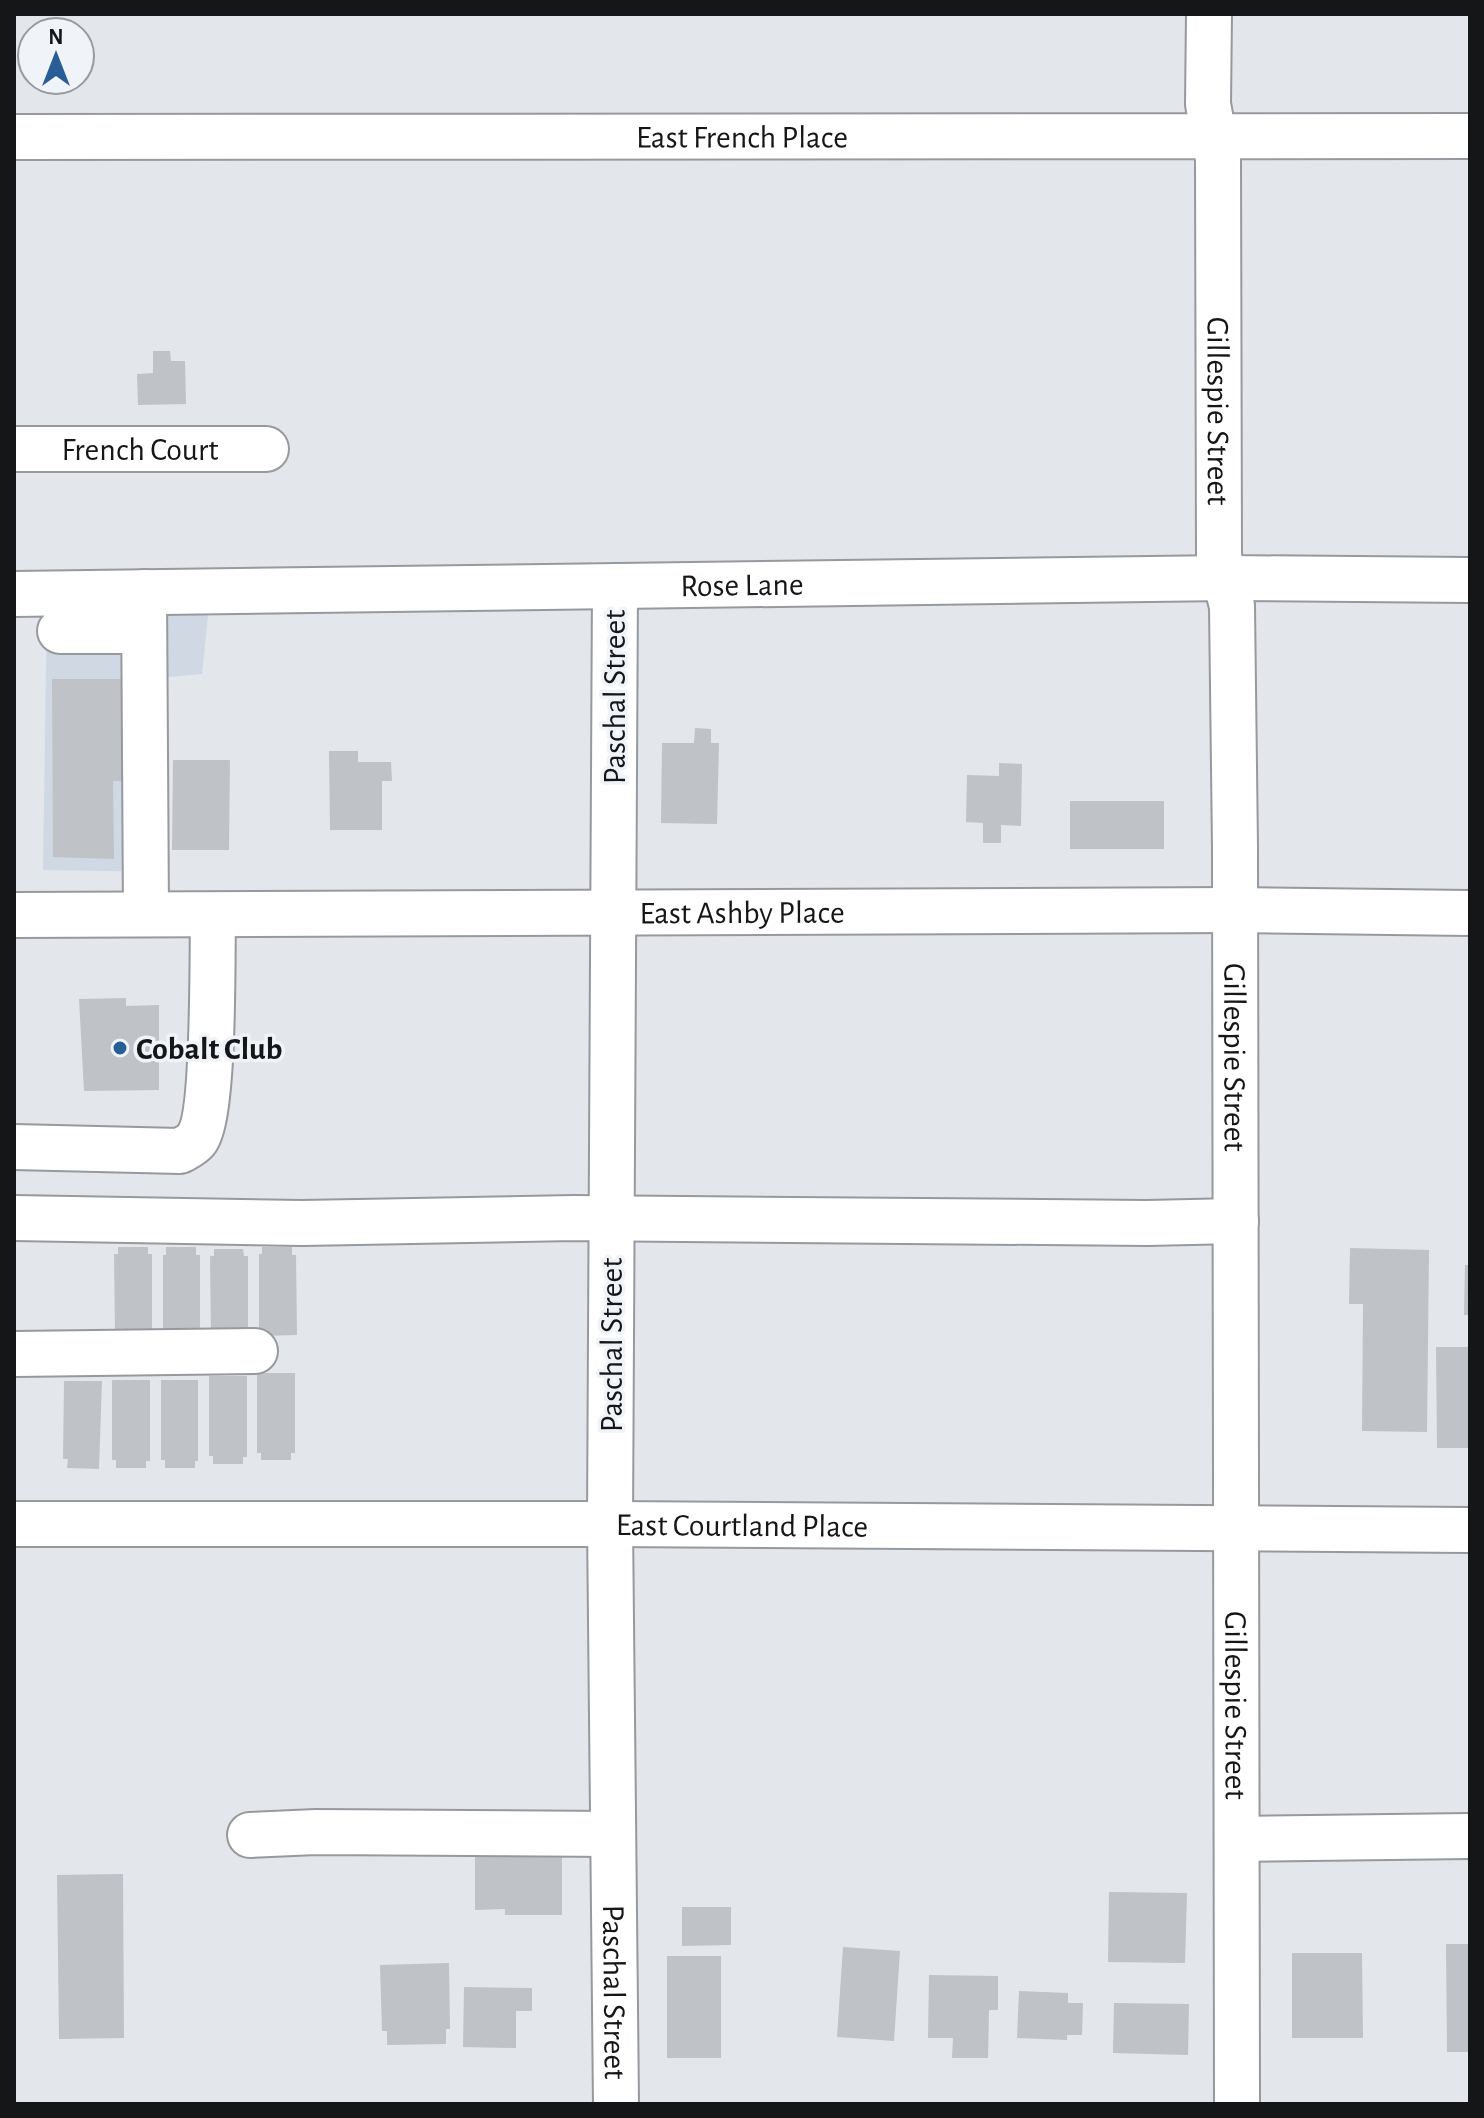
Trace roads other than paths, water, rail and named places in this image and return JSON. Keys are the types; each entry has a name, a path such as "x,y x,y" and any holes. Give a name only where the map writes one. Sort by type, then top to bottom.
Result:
{"street":[{"name":"Gillespie Street","path":"1209,14 1208,104 1218,159 1219,557 1232,606 1236,910 1237,2104"},
{"name":"East French Place","path":"14,137 1470,136"},
{"name":"French Court","path":"14,449 266,449"},
{"name":"Rose Lane","path":"14,594 144,612 615,586 1226,578 1470,580"},
{"name":"Paschal Street","path":"615,586 610,1524 616,2104"},
{"path":"60,631 144,612 146,914"},
{"name":"East Ashby Place","path":"14,915 1236,910 1470,913"},
{"path":"14,1147 180,1151 195,1141 202,1125 209,1071 213,915"},
{"path":"14,1218 302,1223 612,1218 1061,1223 1236,1221"},
{"path":"14,1354 255,1351"},
{"name":"East Courtland Place","path":"14,1524 610,1524 1470,1530"},
{"path":"250,1835 316,1832 613,1834"},
{"path":"1237,1839 1470,1836"}],"place":[{"name":"Cobalt Club","path":"120,1048"}]}
